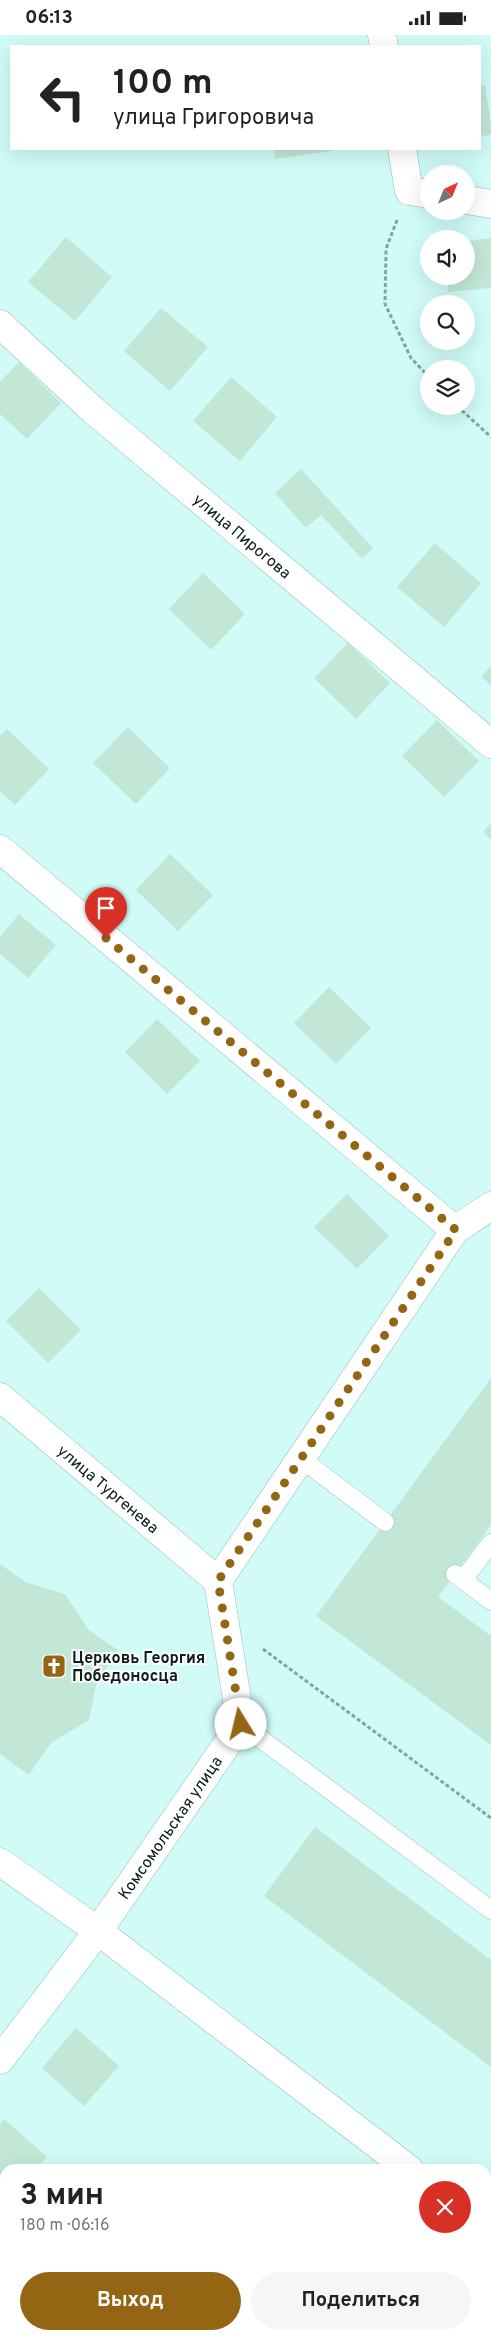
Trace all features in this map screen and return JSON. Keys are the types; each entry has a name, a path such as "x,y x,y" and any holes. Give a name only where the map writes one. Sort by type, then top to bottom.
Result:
{"street":[{"path":"402,150 419,193"},
{"path":"475,201 491,204"},
{"name":"улица Пирогова","path":"0,324 94,411 491,744"},
{"path":"0,849 456,1230"},
{"path":"241,1724 218,1581 456,1230 491,1206"},
{"name":"улица Тургенева","path":"0,1397 218,1581"},
{"name":"Комсомольская улица","path":"0,2060 98,1931 241,1724"},
{"path":"0,1862 98,1931 402,2164"}],"lane":[{"path":"300,1458 385,1522"},
{"path":"491,1543 459,1577 491,1601"},
{"path":"241,1724 491,1910"}],"path":[{"path":"419,193 386,249 384,304 411,358 420,368"},
{"path":"467,415 491,437"},
{"path":"224,1620 491,1818"}],"building":[{"path":"481,85 485,85 491,135 481,136"},
{"path":"274,150 331,151 275,159"},
{"path":"66,237 112,277 75,321 28,282"},
{"path":"491,238 491,288 448,292 448,285 475,285 475,240"},
{"path":"161,308 208,347 170,391 124,351"},
{"path":"19,362 61,403 27,439 0,414 0,382"},
{"path":"231,377 277,417 240,461 193,421"},
{"path":"301,469 373,548 362,559 321,515 306,528 275,493"},
{"path":"435,543 481,583 444,627 397,587"},
{"path":"203,573 245,614 211,650 169,609"},
{"path":"348,643 390,683 356,719 314,678"},
{"path":"491,666 491,685 481,677"},
{"path":"437,720 479,761 444,797 402,756"},
{"path":"128,727 170,768 136,804 93,763"},
{"path":"7,729 49,769 15,805 0,791 0,736"},
{"path":"491,823 491,840 483,832"},
{"path":"170,854 213,895 178,931 136,890"},
{"path":"19,914 56,945 28,978 0,954 0,937"},
{"path":"329,987 371,1028 336,1064 294,1023"},
{"path":"157,1019 200,1061 167,1094 125,1052"},
{"path":"347,1194 389,1236 357,1269 314,1227"},
{"path":"39,1288 81,1330 48,1363 6,1321"},
{"path":"491,1378 491,1525 438,1597 491,1636 491,1745 316,1616"},
{"name":"Церковь Георгия Победоносца","path":"0,1564 25,1582 65,1594 89,1630 119,1651 97,1680 89,1720 51,1743 29,1775 0,1754"},
{"path":"315,1827 491,1960 491,2067 264,1896"},
{"path":"76,2028 119,2066 84,2106 42,2068"},
{"path":"4,2119 47,2157 41,2164 0,2164 0,2124"}],"place":[{"name":"Церковь Георгия Победоносца","path":"54,1666"}],"route":[{"path":"106,938 456,1230 218,1581 241,1724"}]}
